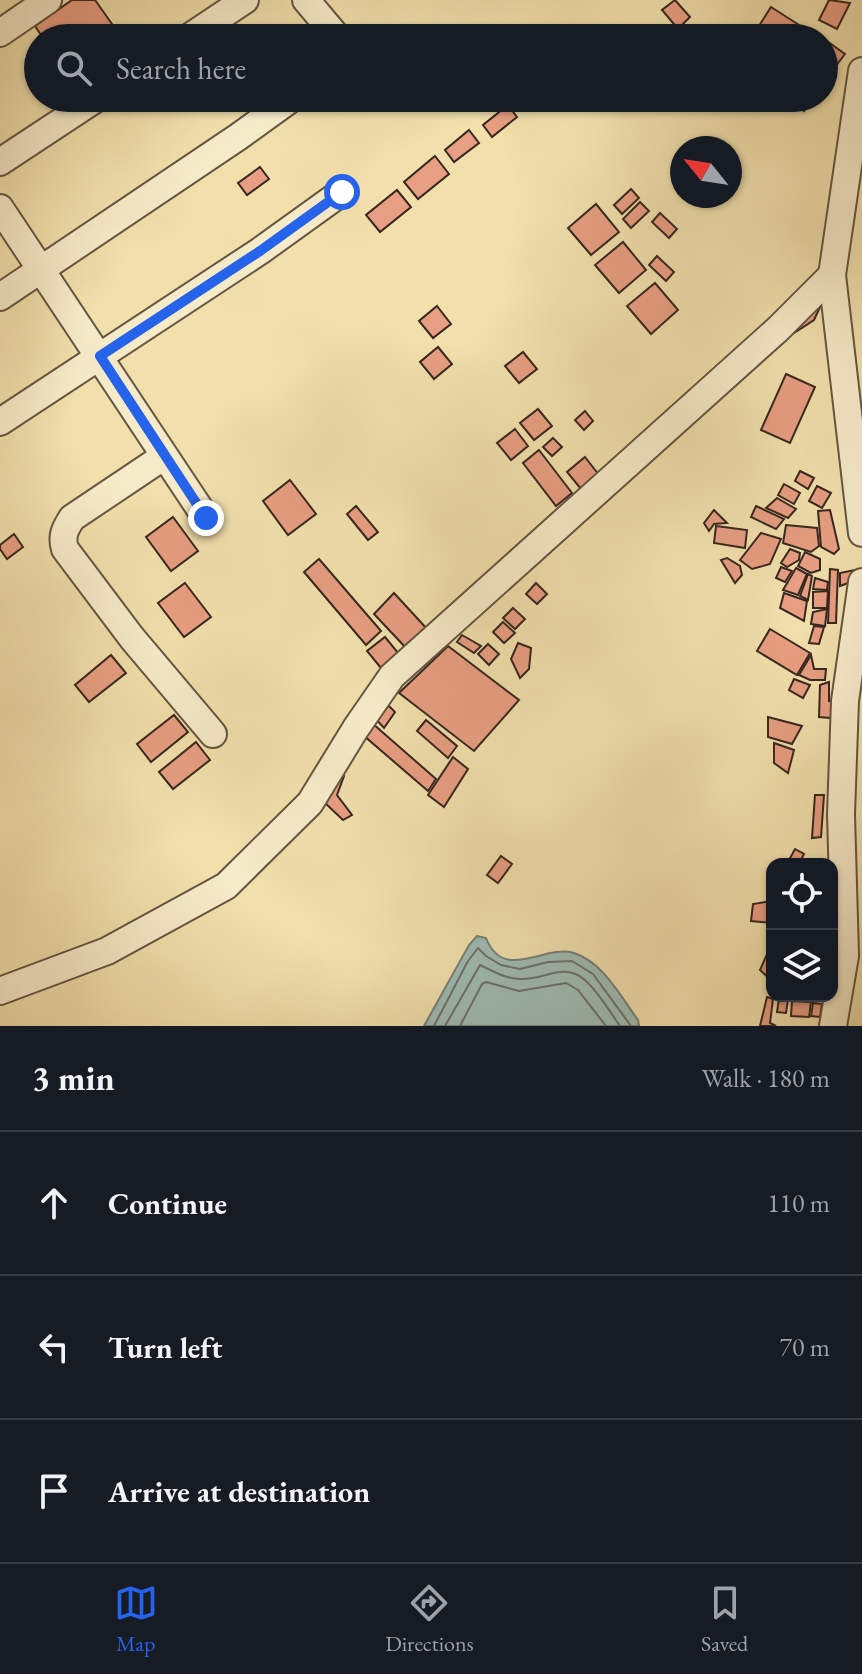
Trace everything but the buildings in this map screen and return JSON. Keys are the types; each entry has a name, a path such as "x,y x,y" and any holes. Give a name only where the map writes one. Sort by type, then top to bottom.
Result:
{"street":[{"path":"0,33 48,0"},
{"path":"209,24 245,0"},
{"path":"306,0 326,24"},
{"path":"0,991 107,951 226,886 310,803 392,676 778,329 832,275 851,221 862,71"},
{"path":"0,162 76,112"},
{"path":"0,297 273,112"},
{"path":"0,422 260,251 342,192"},
{"path":"0,208 206,518"},
{"path":"832,275 862,533"},
{"path":"163,457 72,518 64,531 63,540 65,549 132,638 213,734"},
{"path":"833,1026 845,956 841,814 862,582"}],"water":[{"path":"477,936 486,938 503,958 526,959 562,952 584,958 603,972 638,1020 639,1026 424,1026"}],"route":[{"path":"206,518 163,457 100,356 260,251 342,192"}]}
